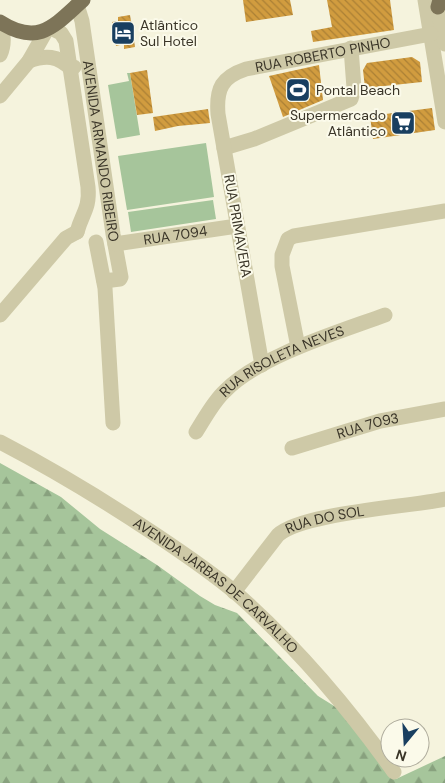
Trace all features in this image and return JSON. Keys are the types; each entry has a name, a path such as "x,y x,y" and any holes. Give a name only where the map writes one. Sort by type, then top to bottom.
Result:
{"main road":[{"path":"0,22 21,32 48,30 79,2"}],"street":[{"name":"AVENIDA ARMANDO RIBEIRO","path":"79,2 108,206 121,278 104,281"},
{"path":"435,2 431,34 445,122"},
{"path":"435,2 445,44"},
{"path":"0,22 3,33 3,47 0,55"},
{"path":"0,96 29,61 48,30"},
{"name":"AVENIDA ARMANDO RIBEIRO","path":"48,30 65,36 71,69 88,187 88,207 77,232 96,242 104,281 113,423"},
{"name":"RUA ROBERTO PINHO","path":"221,86 232,74 246,69 431,34"},
{"path":"224,148 351,99 354,88 351,48"},
{"path":"29,61 39,57 52,57 66,63 71,69 79,64 89,67"},
{"path":"74,88 83,89 91,84"},
{"name":"RUA PRIMAVERA","path":"221,86 217,104 262,365"},
{"path":"88,207 98,204 108,206"},
{"path":"298,348 282,261 286,242 290,237 445,212"},
{"name":"RUA 7094","path":"96,242 237,226"},
{"path":"0,315 66,238 77,232"},
{"name":"RUA RISOLETA NEVES","path":"196,432 223,392 262,365 298,348 385,315"},
{"name":"RUA 7093","path":"292,448 380,421 445,409"},
{"name":"AVENIDA JARBAS DE CARVALHO","path":"0,442 104,500 188,557 234,592 277,631 308,664 368,735 394,772"},
{"name":"RUA DO SOL","path":"234,592 278,535 288,528 336,515 445,499"}],"green space":[{"path":"127,73 130,73 140,135 117,139 108,85 129,81"},
{"path":"206,143 214,197 127,210 118,156"},
{"path":"213,200 216,219 131,232 128,212"},
{"path":"0,463 61,497 100,529 157,565 200,596 215,605 237,613 318,696 339,709 380,759 380,768 387,768 396,779 419,768 430,768 430,763 445,756 445,783 0,783"}],"building":[{"path":"243,0 290,0 293,15 246,22"},
{"path":"327,0 390,0 394,30 313,42 311,31 332,27"},
{"name":"Atlântico Sul Hotel","path":"130,15 135,47 124,49 124,44 116,46 112,22 118,21 118,17"},
{"path":"412,57 420,62 422,82 365,88 363,70 367,63"},
{"name":"Pontal Beach","path":"319,65 323,100 283,117 269,76"},
{"path":"147,70 153,113 137,115 130,73"},
{"name":"Supermercado Atlântico","path":"432,108 435,130 373,139 370,116"},
{"path":"208,109 210,123 178,126 155,131 153,117"}],"place":[{"name":"Atlântico Sul Hotel","path":"123,33"},
{"name":"Pontal Beach","path":"298,90"},
{"name":"Supermercado Atlântico","path":"403,123"}]}
